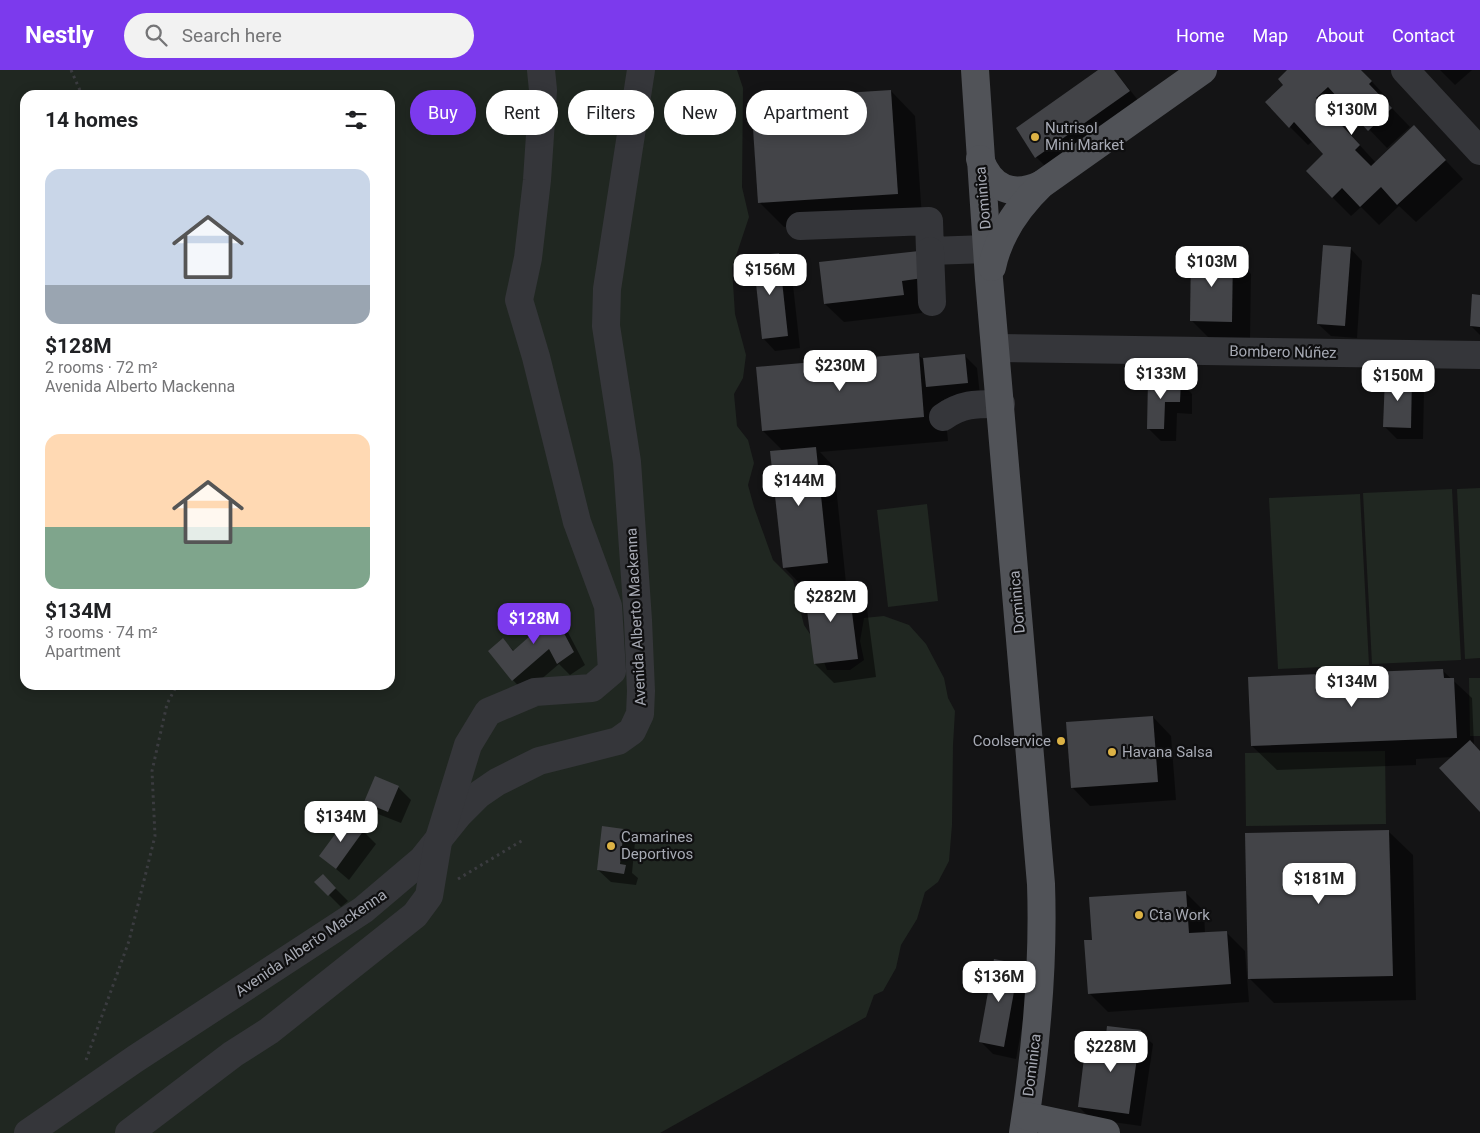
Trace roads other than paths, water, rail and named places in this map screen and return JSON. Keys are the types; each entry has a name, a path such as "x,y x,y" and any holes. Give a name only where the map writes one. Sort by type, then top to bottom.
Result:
{"main road":[{"name":"Dominica","path":"975,70 989,279 1040,874 1042,922 1039,1007 1024,1124"},
{"path":"980,158 984,171 992,181 1004,188 1016,191 1030,190 1042,184 1203,70"},
{"path":"989,279 999,243 1007,227 1023,204 1042,184"},
{"path":"1024,1124 1106,1133"}],"street":[{"path":"129,1133 233,1054 269,1031 415,915 429,896 438,842 468,745 488,712 535,692 592,688 612,671 608,606 577,522 536,357 519,300 528,258 537,180 543,90 541,70"},
{"name":"Avenida Alberto Mackenna","path":"28,1133 135,1059 363,910 403,878 438,842 459,814 478,795 497,782 539,762 618,741 632,731 640,714 638,620 627,462 606,326 606,308 607,289 641,70"},
{"path":"1405,70 1480,151"},
{"path":"800,226 929,221 932,302"},
{"path":"930,251 987,249"},
{"name":"Bombero Núñez","path":"996,348 1480,355"},
{"path":"943,417 954,409 973,404 1001,404"}],"place":[{"name":"Nutrisol Mini Market","path":"1035,137"},
{"name":"Coolservice","path":"1061,741"},
{"name":"Havana Salsa","path":"1112,752"},
{"name":"Camarines Deportivos","path":"611,846"},
{"name":"Cta Work","path":"1139,915"}]}
